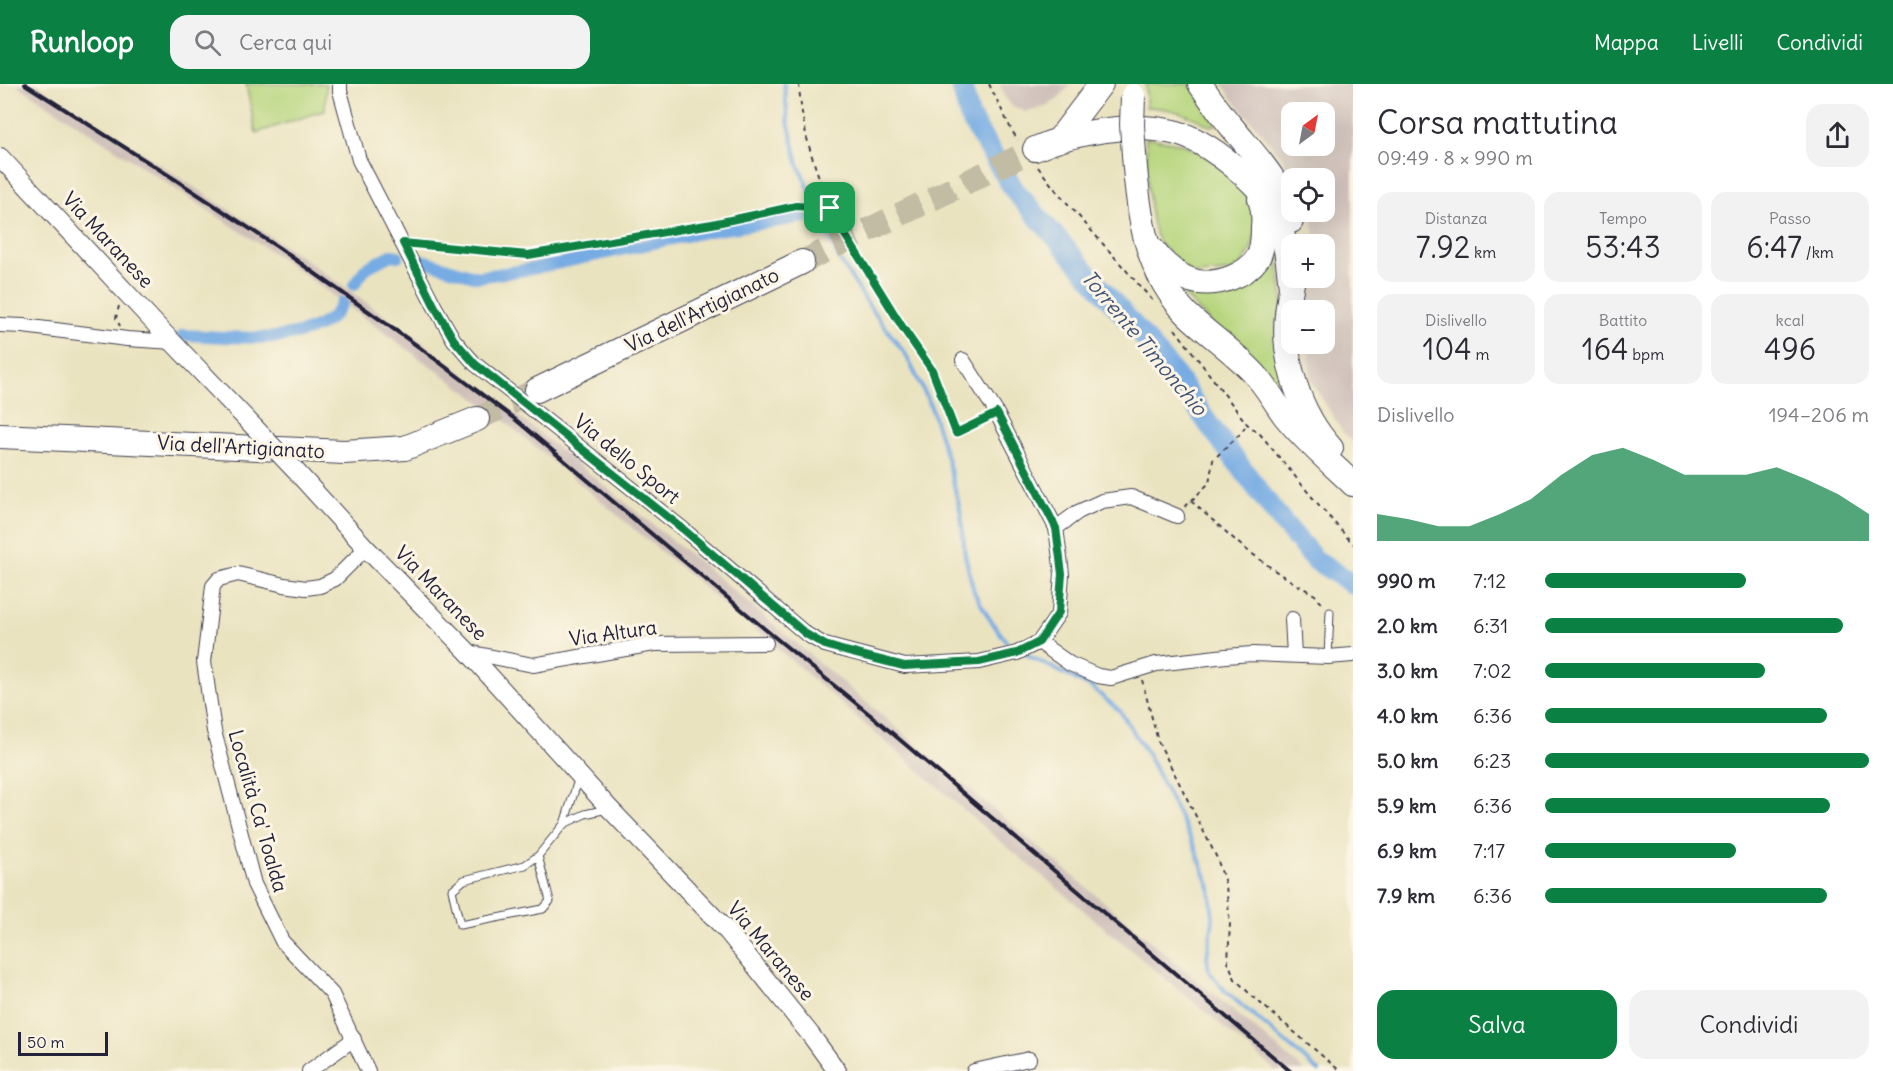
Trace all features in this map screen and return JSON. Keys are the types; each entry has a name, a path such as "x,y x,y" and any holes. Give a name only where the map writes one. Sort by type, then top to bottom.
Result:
{"highway":[{"path":"1039,146 1073,123 1101,84"},
{"path":"1200,84 1227,122 1271,175 1284,199 1292,234"},
{"path":"1133,90 1132,125 1136,189 1146,241 1159,277 1174,301 1234,353 1260,380 1286,417 1353,484"},
{"path":"1039,146 1086,125 1130,116 1178,121 1209,134 1253,165 1271,187 1292,234"},
{"path":"1039,146 1114,129 1132,128 1174,132 1204,145 1248,178 1269,203 1282,234"},
{"path":"1146,241 1160,260 1173,271 1197,282 1217,282 1237,276 1256,260 1263,241 1264,220 1261,203 1248,178"},
{"name":"Via dell'Artigianato","path":"537,390 802,262"},
{"path":"1291,288 1287,315 1287,339 1291,368 1299,394 1328,444 1353,472"},
{"name":"Via dell'Artigianato","path":"0,436 344,452 405,448 477,419"}],"main road":[{"name":"Via Maranese","path":"0,157 366,548 468,652 609,808 728,932 837,1071"}],"street":[{"name":"Via dello Sport","path":"340,84 359,160 435,307 454,340 475,364 683,529 806,634 835,648 904,666 979,662 1028,647"},
{"path":"0,325 173,342"},
{"path":"963,360 997,413 1056,528 1062,574 1059,612 1028,647 1098,676 1111,678 1139,669 1184,660 1226,656 1252,654 1328,657 1353,655"},
{"path":"1056,528 1078,512 1102,501 1131,498 1177,516"},
{"name":"Località Ca' Toalda","path":"366,548 335,579 320,586 306,588 284,585 238,574 219,579 213,586 204,662 214,731 254,884 282,942 332,994 368,1071"},
{"path":"1292,618 1294,655"},
{"name":"Via Altura","path":"468,652 533,665 654,644 766,643"},
{"path":"309,1071 354,1039"},
{"path":"974,1071 1029,1059"}],"lane":[{"path":"1328,657 1330,612"},
{"path":"538,856 550,901 543,909 460,925 452,890 464,880 525,865 538,856 564,824 579,775"},
{"path":"564,824 585,814 609,808"}],"path":[{"path":"799,84 808,143 830,208 903,328 932,370 956,433 997,413"},
{"path":"989,84 1012,131 1039,146 1054,188 1153,301"},
{"path":"403,243 528,255 712,224 796,206 830,208"},
{"path":"123,289 116,318 127,339"},
{"path":"1174,327 1247,424 1260,434 1353,544"},
{"path":"1177,516 1209,483 1213,460 1247,424"},
{"path":"1191,501 1243,547 1281,575 1315,595 1330,612"},
{"path":"1139,669 1158,741 1217,858 1226,886 1230,923 1228,962 1235,979 1340,1071"}],"shaded area":[{"path":"16,84 36,84 300,256 411,334 517,415 710,571 1305,1071 1276,1071 980,824 789,658 490,409 284,260"},
{"path":"1000,84 1071,84 1057,100 1042,108 1026,112 1012,106 1004,96"},
{"path":"1223,84 1353,84 1353,442 1343,432 1311,381 1309,354 1335,354 1335,300 1309,300 1312,288 1335,288 1335,234 1314,234 1313,222 1335,222 1335,168 1288,168 1280,155 1231,97"}],"green space":[{"path":"246,84 326,84 325,110 256,133"},
{"path":"1146,84 1191,84 1216,125 1211,126 1172,110 1146,107"},
{"path":"1146,137 1193,149 1230,174 1247,196 1255,223 1255,236 1244,261 1233,270 1192,274 1161,245 1156,236 1150,209"},
{"path":"1275,229 1283,300 1281,300 1281,354 1289,354 1295,410 1168,278 1236,285"}],"waterway":[{"path":"784,84 788,121 798,164 839,259 870,307 906,355 930,404 961,513 965,555 974,592 1006,641"},
{"name":"Torrente Timonchio","path":"961,84 970,118 1015,191 1176,376 1207,422 1276,514 1314,559 1353,584"},
{"path":"422,260 477,277 537,268 710,231 819,215"},
{"path":"354,285 366,268 391,255 398,256"},
{"path":"183,335 260,338 299,333 331,318 342,303"},
{"path":"1027,655 1091,687 1120,711 1147,753 1194,845 1210,888 1213,920 1207,957 1209,971 1225,991 1319,1071"}],"tunnel":[{"path":"802,262 1035,149"},
{"path":"477,419 537,390"}],"railway":[{"path":"25,84 279,248 419,347 516,420 879,722 1290,1071"}],"route":[{"path":"796,206 830,208 878,289 932,370 956,433 997,413 1056,528 1062,574 1059,612 1039,642 1017,653 979,662 904,666 825,645 806,634 683,529 475,364 454,340 403,243 528,255 712,224 796,206"}]}
